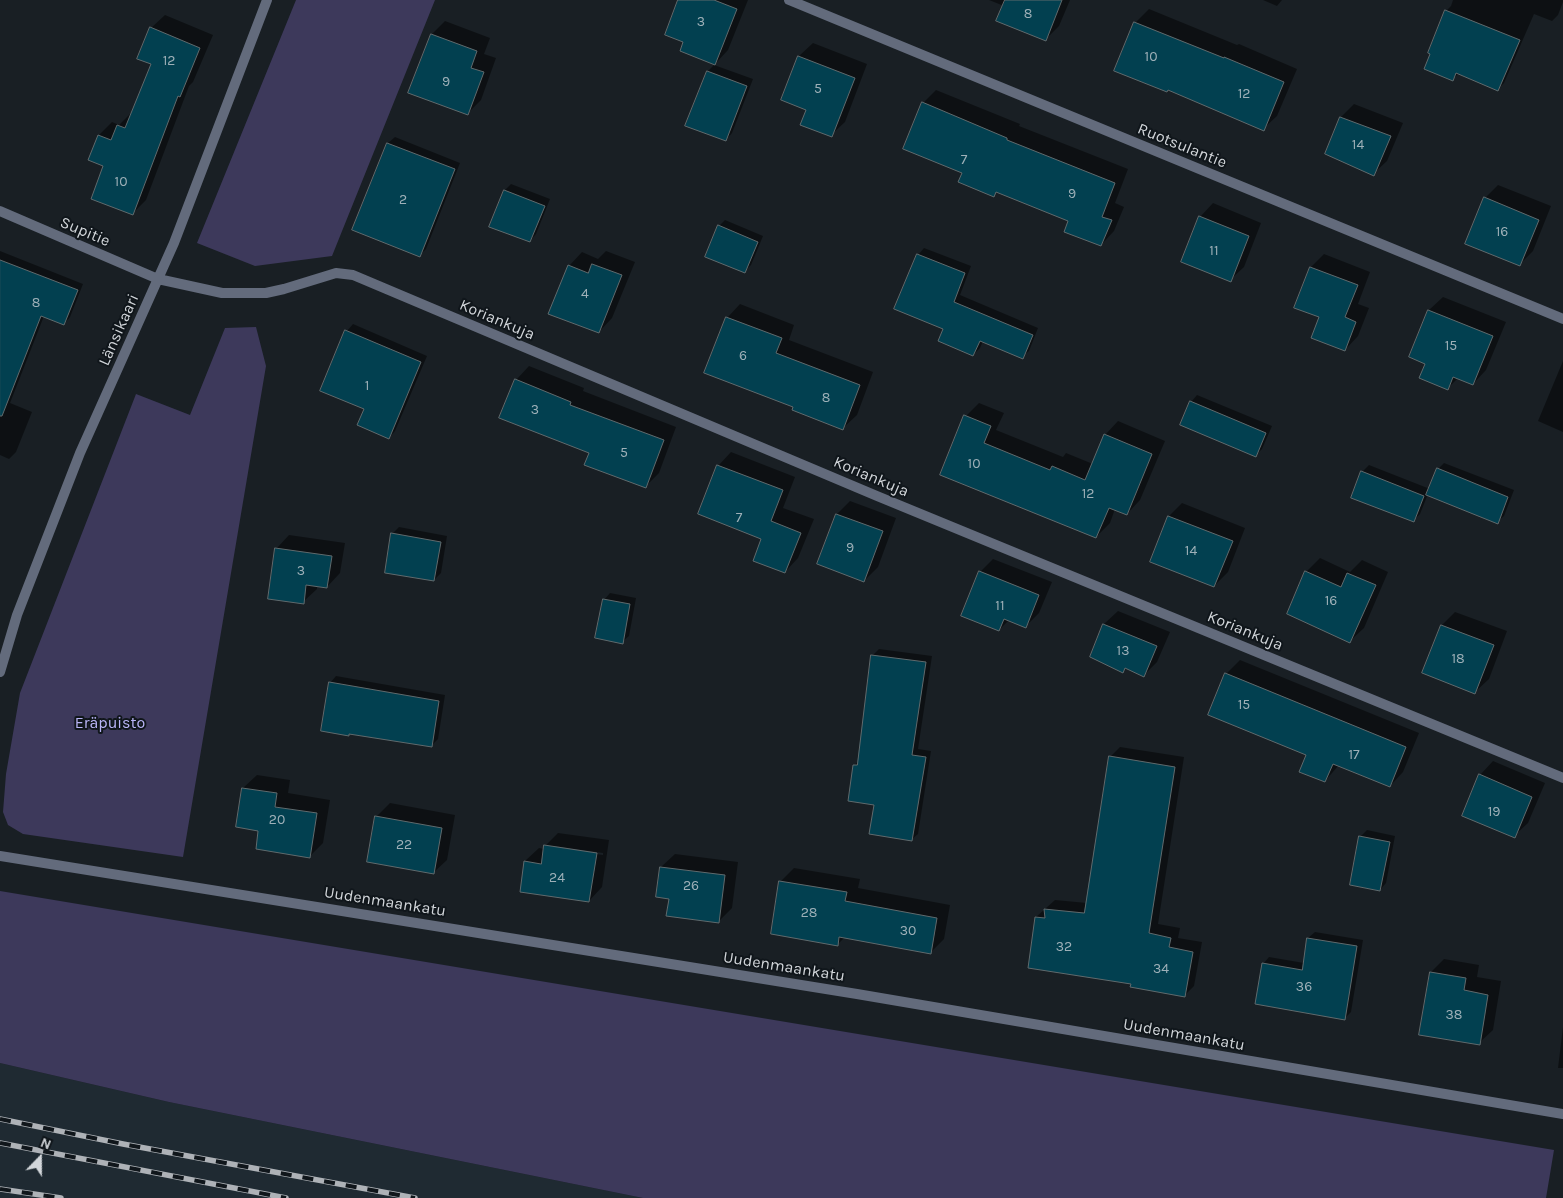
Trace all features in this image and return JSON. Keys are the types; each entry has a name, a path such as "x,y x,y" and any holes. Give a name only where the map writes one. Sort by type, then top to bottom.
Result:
{"street":[{"name":"Länsikaari","path":"0,672 16,615 80,453 174,243 267,0"},
{"name":"Ruotsulantie","path":"789,0 1563,319"},
{"name":"Supitie","path":"0,212 158,279"},
{"name":"Koriankuja","path":"158,279 222,293 266,293 336,273 353,275 877,496 1563,778"},
{"name":"Uudenmaankatu","path":"0,856 828,989 1563,1114"}],"shaded area":[{"path":"0,1063 169,1102 643,1198 0,1198"}],"green space":[{"path":"296,0 435,0 332,256 255,266 197,243"},
{"name":"Eräpuisto","path":"256,327 266,366 183,857 23,834 8,825 3,812 6,774 20,693 136,394 190,415 225,328"},
{"path":"0,891 1554,1150 1546,1198 643,1198 169,1102 0,1063"}],"building":[{"path":"678,0 714,0 737,9 715,65 680,51 683,42 665,35"},
{"path":"1005,0 1062,0 1046,41 996,21"},
{"path":"1445,10 1520,40 1498,91 1456,73 1453,81 1424,69 1430,54 1428,53"},
{"path":"1134,22 1284,82 1264,131 1168,90 1167,92 1114,71"},
{"path":"150,27 200,48 180,97 178,96 133,215 91,199 103,166 88,160 98,135 111,140 117,125 125,128 151,64 137,59"},
{"path":"431,34 477,51 471,68 484,72 468,115 408,93"},
{"path":"798,56 855,78 832,137 800,125 806,110 781,100"},
{"path":"707,71 747,86 726,141 685,126"},
{"path":"922,102 1007,138 1007,140 1115,183 1102,217 1112,220 1101,246 1064,232 1068,221 996,192 994,197 958,182 962,173 903,149"},
{"path":"1340,117 1391,136 1374,176 1325,154"},
{"path":"387,143 455,169 420,257 352,230"},
{"path":"504,190 545,206 530,242 489,227"},
{"path":"1484,197 1539,220 1520,266 1465,244"},
{"path":"1199,216 1249,236 1231,282 1181,262"},
{"path":"718,225 758,242 745,273 705,257"},
{"path":"917,254 965,273 954,302 1033,335 1023,359 980,341 973,356 938,341 943,329 894,309"},
{"path":"0,260 78,290 64,325 41,316 2,416 0,416"},
{"path":"592,264 622,275 599,333 548,314 568,265 588,273"},
{"path":"1310,267 1358,285 1345,317 1356,322 1345,351 1311,338 1319,317 1294,308"},
{"path":"1428,310 1493,336 1473,385 1453,377 1448,390 1419,378 1425,364 1409,357"},
{"path":"726,317 782,338 776,353 860,385 843,430 792,410 793,407 704,373"},
{"path":"345,330 421,362 389,439 357,425 364,409 320,391"},
{"path":"515,379 571,402 570,405 664,440 646,488 584,465 589,453 499,418"},
{"path":"1190,401 1266,433 1256,457 1180,425"},
{"path":"964,415 991,426 984,443 1050,470 1052,466 1085,480 1104,434 1152,454 1127,515 1109,508 1096,538 940,475"},
{"path":"717,465 783,490 771,521 801,533 785,573 753,561 761,539 698,514"},
{"path":"1437,468 1508,497 1498,524 1426,495"},
{"path":"1361,471 1424,496 1414,522 1351,498"},
{"path":"836,514 883,531 864,582 817,564"},
{"path":"1168,516 1233,541 1214,587 1150,562"},
{"path":"391,533 441,542 434,581 385,573"},
{"path":"275,548 332,556 327,588 306,585 304,604 268,599"},
{"path":"979,571 1039,595 1026,628 1004,619 999,631 961,616"},
{"path":"1305,571 1341,587 1347,573 1376,585 1350,643 1287,614"},
{"path":"603,599 630,604 623,644 595,638"},
{"path":"1103,624 1157,646 1144,677 1125,668 1123,673 1090,657"},
{"path":"1441,625 1494,645 1475,694 1422,673"},
{"path":"871,655 926,662 912,755 926,757 912,841 869,834 874,805 848,801 853,765 857,765"},
{"path":"1225,673 1406,747 1390,787 1333,764 1325,782 1299,772 1306,755 1208,715"},
{"path":"329,682 439,701 432,747 321,731"},
{"path":"1109,756 1175,767 1149,933 1171,938 1169,947 1193,952 1185,997 1130,987 1131,984 1028,968 1035,917 1045,918 1044,909 1084,913"},
{"path":"1479,774 1532,797 1515,838 1462,816"},
{"path":"242,788 277,793 275,807 317,813 310,858 256,849 258,831 236,827"},
{"path":"375,816 442,828 434,874 367,862"},
{"path":"1359,836 1390,842 1380,891 1350,885"},
{"path":"544,845 597,853 589,902 520,892 524,861 541,864"},
{"path":"660,867 725,875 719,923 666,916 669,899 656,897"},
{"path":"779,881 847,892 845,901 937,918 931,954 839,937 838,946 771,934"},
{"path":"1307,938 1357,946 1345,1020 1255,1004 1262,963 1302,970"},
{"path":"1430,972 1466,978 1464,990 1488,995 1480,1045 1419,1035"}],"railway":[{"path":"0,1119 123,1144 415,1198"},
{"path":"0,1143 286,1198"},
{"path":"0,1189 61,1198"}]}
